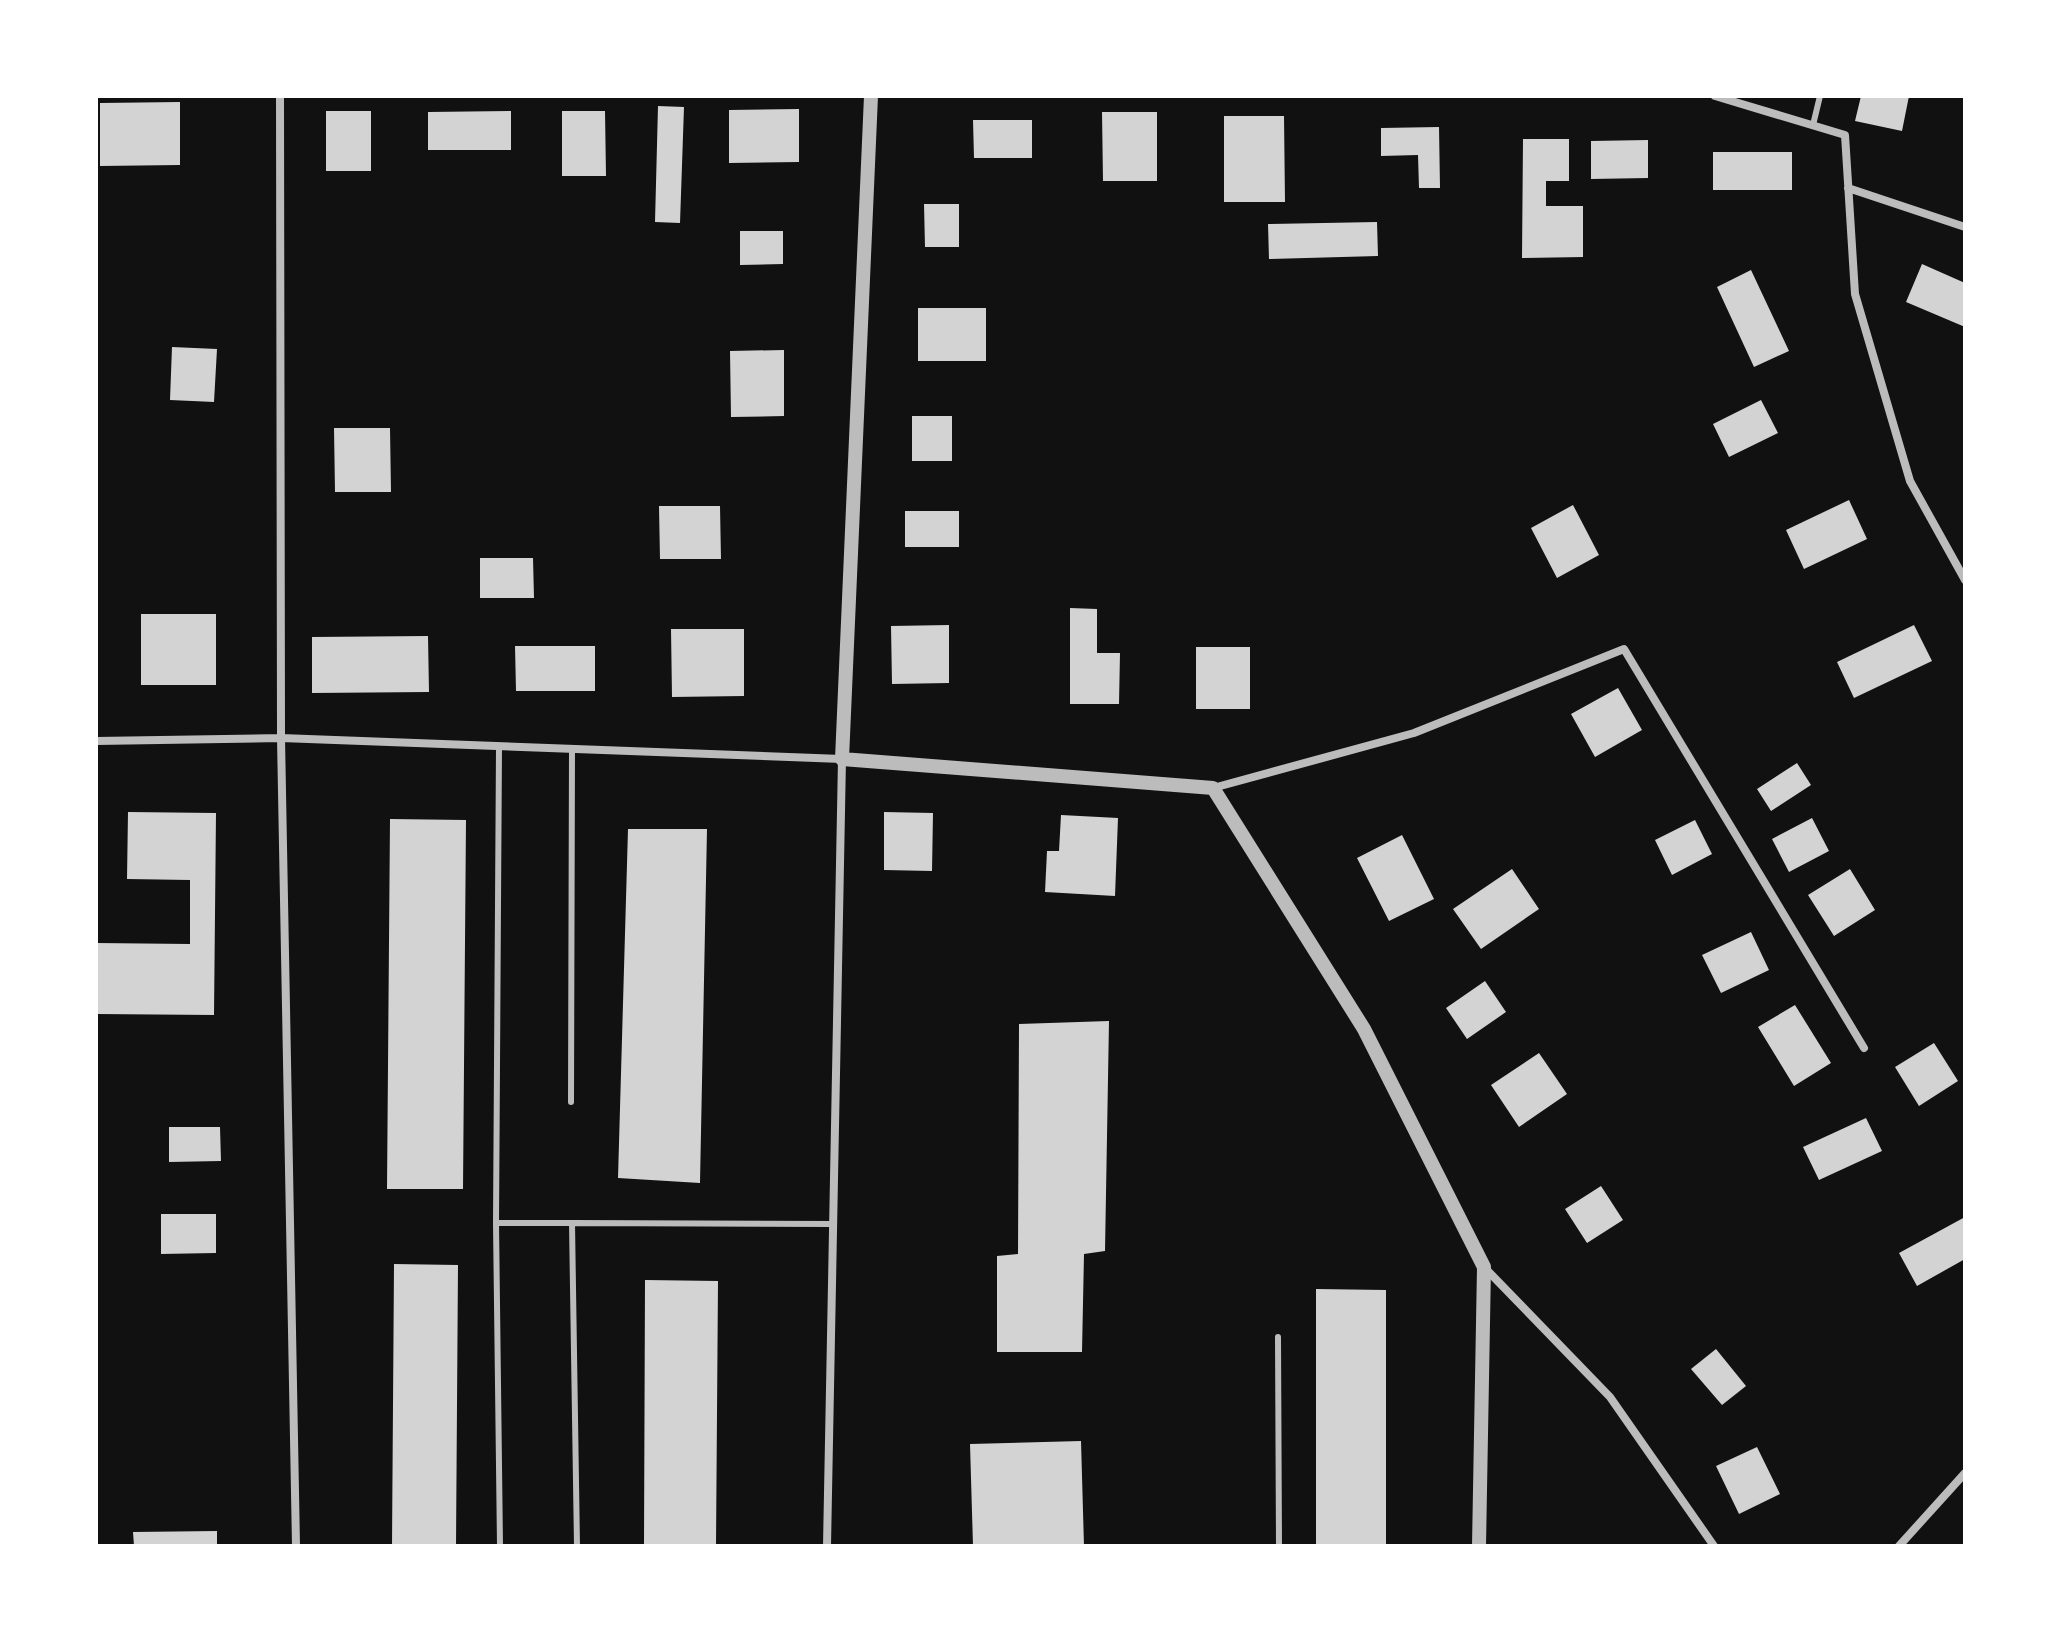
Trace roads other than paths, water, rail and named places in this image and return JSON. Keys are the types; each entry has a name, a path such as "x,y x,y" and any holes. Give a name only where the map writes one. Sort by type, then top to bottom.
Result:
{"street":[{"path":"280,96 281,738 296,1546"},
{"path":"827,1546 842,759 871,96"},
{"path":"1715,96 1845,135 1855,294 1910,481 1965,580"},
{"path":"1848,188 1965,227"},
{"path":"96,741 281,738 842,759 1213,788 1414,733 1624,649 1864,1048"},
{"path":"1213,788 1364,1029 1484,1267 1610,1397 1714,1546"},
{"path":"1479,1546 1484,1267"},
{"path":"1899,1546 1965,1473"}],"lane":[{"path":"1813,125 1820,96"},
{"path":"499,747 496,1223 500,1546"},
{"path":"571,1102 572,749"},
{"path":"496,1223 833,1224"},
{"path":"572,1223 577,1546"},
{"path":"1278,1337 1279,1546"}]}
